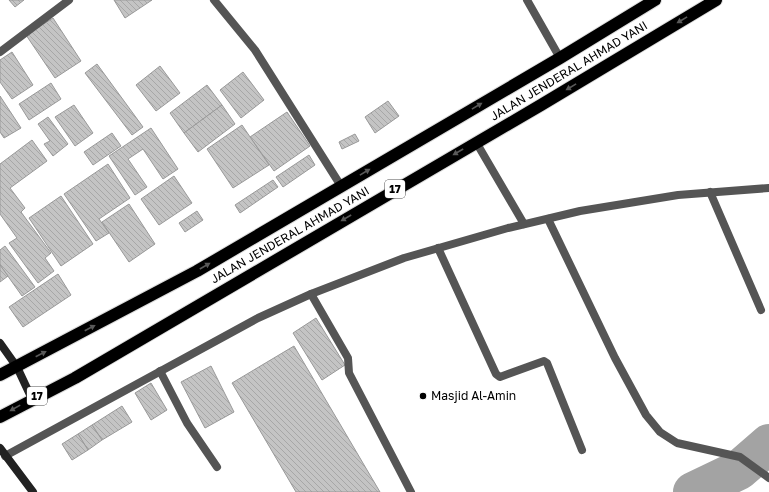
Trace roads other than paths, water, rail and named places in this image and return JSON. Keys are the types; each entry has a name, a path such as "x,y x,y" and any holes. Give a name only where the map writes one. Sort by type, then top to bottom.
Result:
{"highway":[{"name":"JALAN JENDERAL AHMAD YANI","path":"0,375 197,271 656,0"},
{"name":"JALAN JENDERAL AHMAD YANI","path":"0,416 75,378 716,0"}],"street":[{"path":"0,52 69,0"},
{"path":"214,0 255,50 342,186"},
{"path":"527,0 560,58"},
{"path":"476,142 524,224"},
{"path":"6,456 258,318 311,294 404,258 524,224 580,211 710,192 769,188"},
{"path":"710,192 761,310"},
{"path":"548,219 615,358 646,415 660,432 678,443 740,457 766,475"},
{"path":"438,248 496,374 500,377 544,361 547,363 582,450"},
{"path":"311,294 348,358 349,373 412,492"},
{"path":"0,343 17,367 32,399"},
{"path":"160,371 187,423 217,467"},
{"path":"0,448 33,492"}],"waterway":[{"path":"693,492 739,470 769,444"}],"place":[{"name":"Masjid Al-Amin","path":"423,396"}]}
